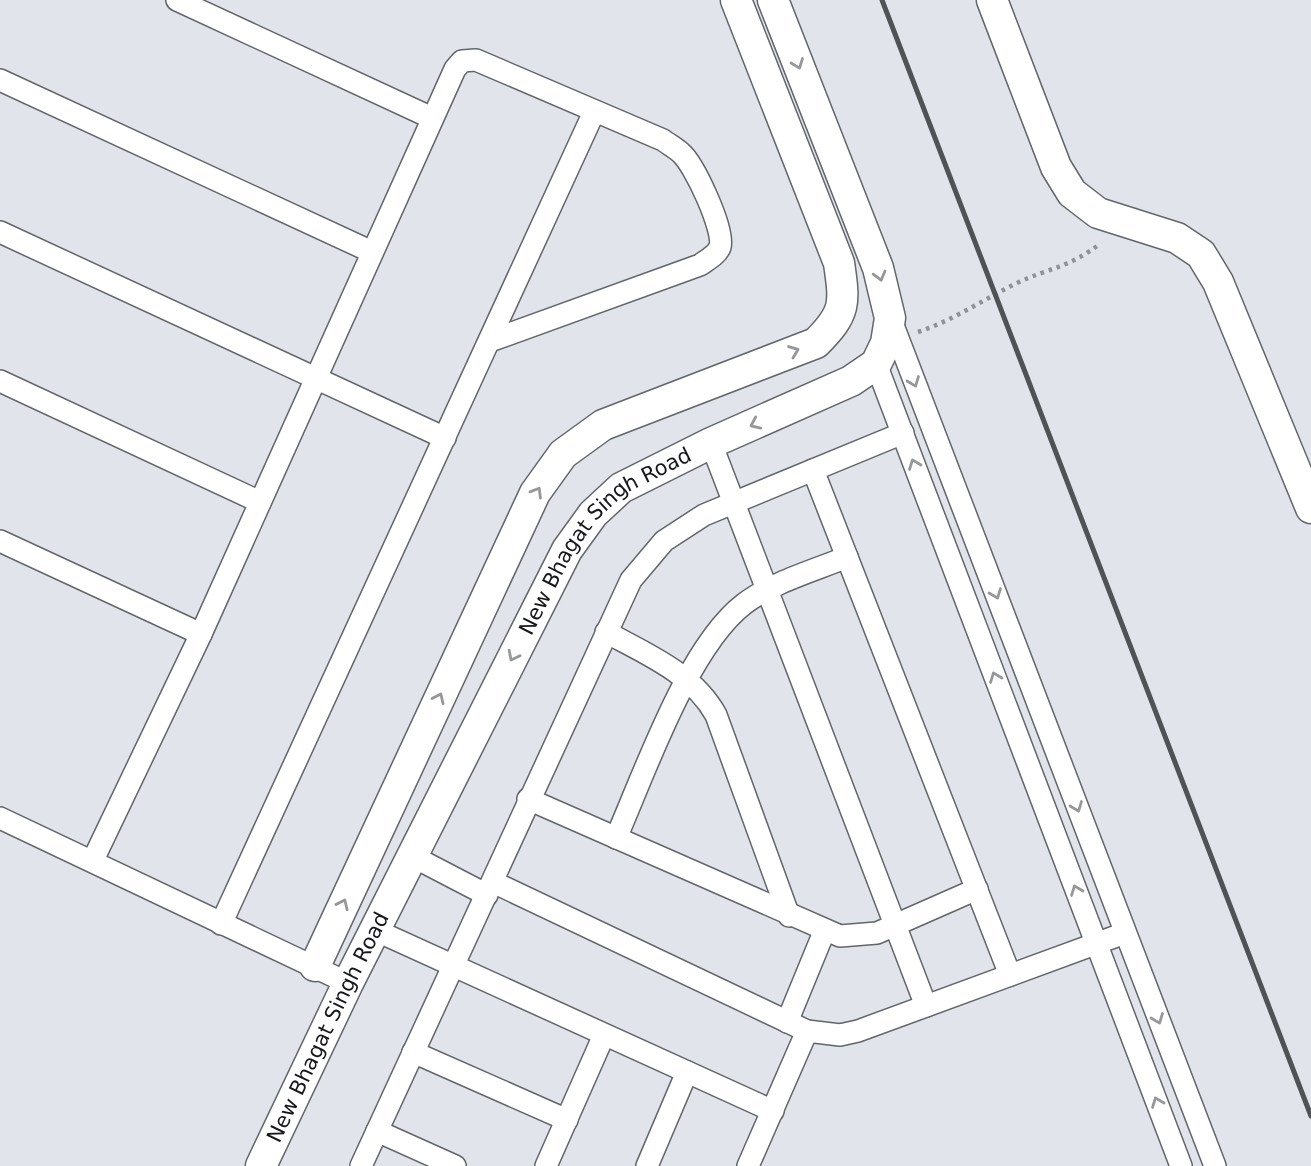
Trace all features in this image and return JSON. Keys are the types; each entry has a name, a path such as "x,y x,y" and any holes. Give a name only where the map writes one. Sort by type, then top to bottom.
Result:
{"street":[{"path":"177,0 432,118"},
{"name":"New Bhagat Singh Road","path":"314,966 535,493 563,454 603,425 816,343 837,322 844,296 839,263 736,0"},
{"path":"773,0 878,268 894,328 1214,1166"},
{"path":"992,0 1056,167 1072,193 1098,213 1177,238 1200,254 1217,282 1311,508"},
{"path":"93,860 201,634 454,69 463,61 476,60 663,140 681,153 694,172 720,232 720,247 713,257 700,265 490,341"},
{"path":"0,80 372,251"},
{"path":"221,924 594,112"},
{"path":"0,232 445,438"},
{"path":"894,328 876,364 1181,1166"},
{"name":"New Bhagat Singh Road","path":"261,1166 348,983 567,550 593,514 621,488 711,443 851,381 876,364"},
{"path":"0,381 260,502"},
{"path":"361,1166 631,580 664,541 704,515 902,433"},
{"path":"711,443 765,591 926,1006"},
{"path":"813,470 1010,975"},
{"path":"0,541 201,634"},
{"path":"616,838 687,679 712,636 744,604 765,591 847,557"},
{"path":"606,632 687,679 708,699 789,916"},
{"path":"528,799 824,932 858,937 893,926 977,889"},
{"path":"0,818 348,983"},
{"path":"412,856 807,1031 840,1035 1125,933"},
{"path":"375,930 773,1111"},
{"path":"787,1022 824,932"},
{"path":"748,1166 807,1031"},
{"path":"546,1166 604,1035"},
{"path":"413,1052 567,1120"},
{"path":"647,1166 687,1072"},
{"path":"377,1131 455,1166"}],"path":[{"path":"894,328 954,318 1032,276 1070,265 1093,250 1125,221"}],"railway":[{"path":"882,0 1311,1116"}]}
